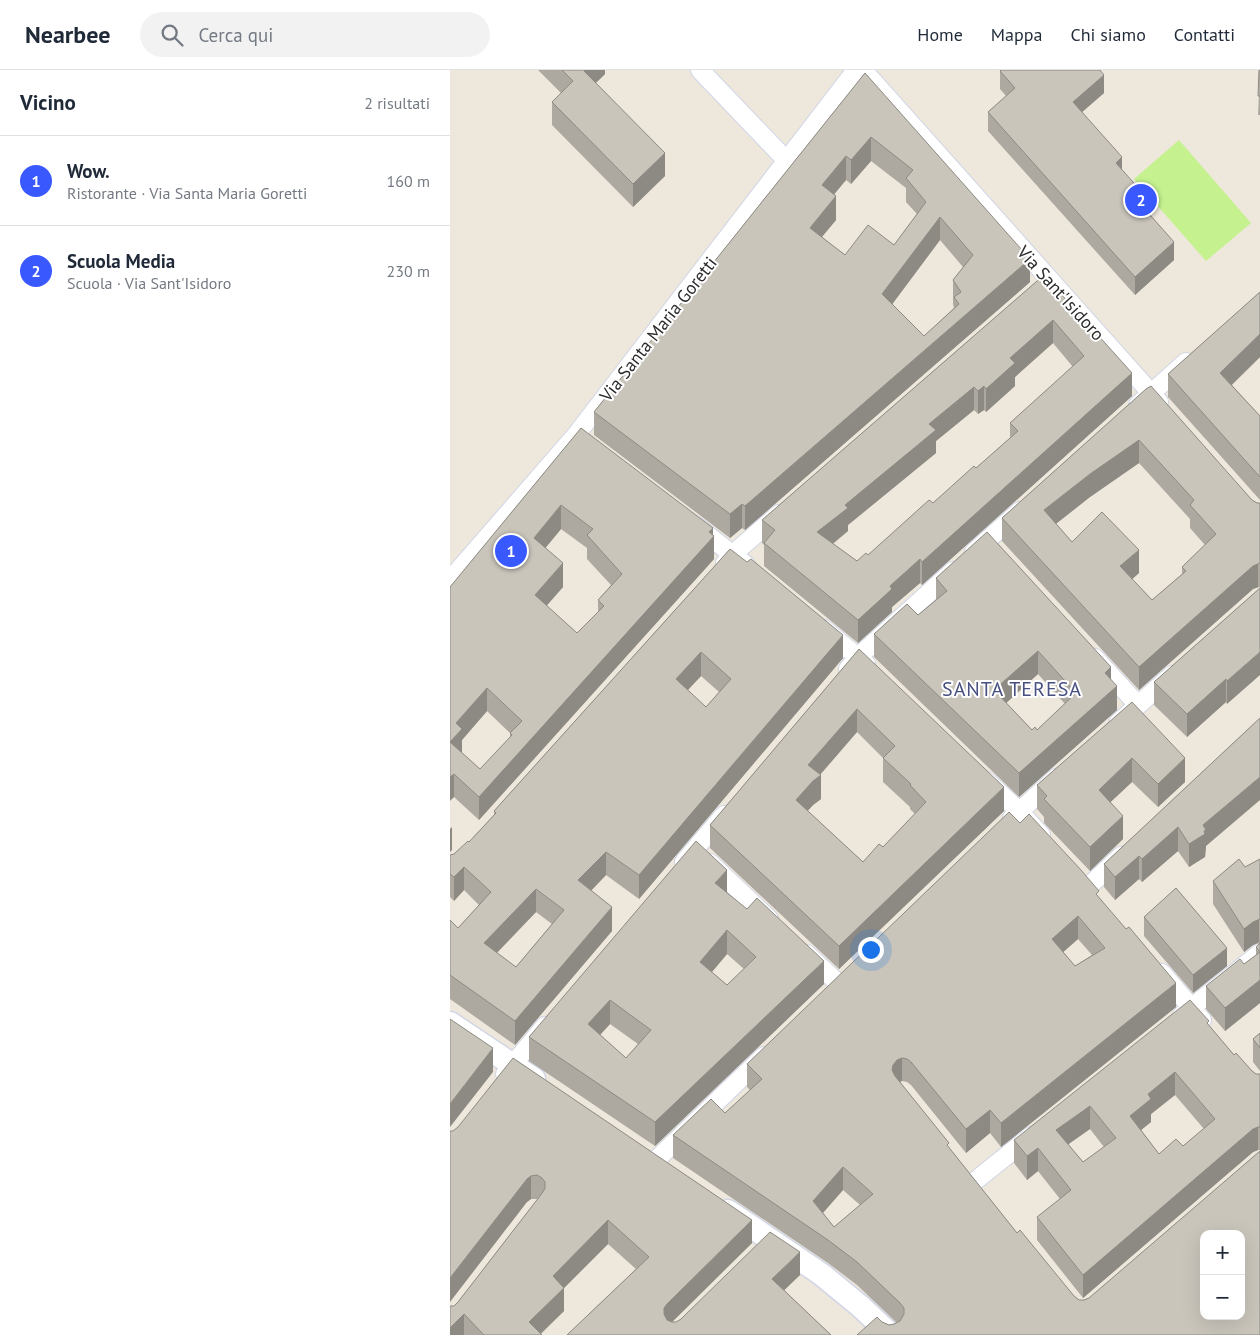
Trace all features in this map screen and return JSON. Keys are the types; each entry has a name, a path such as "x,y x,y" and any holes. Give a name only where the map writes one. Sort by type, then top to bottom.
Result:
{"street":[{"path":"700,70 787,161"},
{"name":"Via Santa Maria Goretti","path":"450,580 576,434 856,70"},
{"name":"Via Sant'Isidoro","path":"863,70 1044,284 1171,415"},
{"path":"1125,417 1197,352"},
{"path":"576,434 592,446"},
{"path":"840,679 858,657 1031,501"},
{"path":"715,574 733,554 790,505"},
{"path":"686,518 762,578"},
{"path":"987,540 1000,554"},
{"path":"814,620 879,677"},
{"path":"1085,648 1138,705"},
{"path":"1103,737 1181,667"},
{"path":"998,832 1068,768"},
{"path":"977,771 1019,811 1051,846"},
{"path":"676,872 733,805"},
{"path":"1089,886 1132,846"},
{"path":"695,849 782,930"},
{"path":"1076,873 1102,902"},
{"path":"796,944 839,984"},
{"path":"1168,1026 1260,953"},
{"path":"1153,962 1210,1029"},
{"path":"825,998 854,970"},
{"path":"495,1086 554,1015"},
{"path":"450,1023 548,1089"},
{"path":"675,1176 646,1156 774,1046"},
{"path":"975,1182 1045,1126"},
{"path":"963,1167 988,1197"},
{"path":"714,1202 764,1246 821,1274 892,1335"}],"green space":[{"path":"1179,140 1251,223 1206,261 1134,179"}],"building":[{"path":"562,70 585,70 665,153 633,184 552,102 573,81"},
{"path":"1001,70 1100,70 1104,75 1073,102 1122,157 1116,163 1150,201 1143,207 1174,242 1135,277 988,112 1015,88"},
{"path":"1259,70 1260,96 1258,96"},
{"path":"865,73 1030,259 745,506 742,504 730,514 594,412","holes":["871,137 913,170 906,178 926,202 894,245 868,225 845,255 810,228 836,196 822,185 846,156 851,160","940,217 973,255 953,280 961,292 954,297 959,304 924,336 882,294"]},
{"path":"1044,275 1132,373 922,562 920,559 890,586 892,589 858,620 764,543 775,530 762,520","holes":["1053,320 1084,356 1010,423 1018,431 976,468 974,466 933,503 929,500 868,555 866,553 857,561 817,532 848,508 845,505 936,430 929,424 974,387 978,391 984,386 986,389 1015,363 1010,358"]},
{"path":"1260,292 1260,334 1220,373 1260,416 1260,477 1168,374"},
{"path":"1151,386 1252,500 1260,503 1260,563 1253,566 1139,667 1002,518","holes":["1139,440 1194,500 1190,505 1216,534 1182,567 1186,571 1152,600 1120,566 1139,550 1102,512 1072,542 1044,510 1090,474"]},
{"path":"581,428 713,528 709,532 714,536 479,797 454,774 450,777 450,742 450,587","holes":["561,505 593,529 587,535 622,574 598,600 604,606 577,633 535,595 563,563 534,538","487,688 522,721 510,733 512,735 480,769 450,742 462,729 456,723"]},
{"path":"987,532 1111,667 1105,673 1117,686 1019,773 874,634 907,604 918,615 947,591 936,578","holes":["1038,651 1076,693 1037,730 1035,727 1032,730 994,690"]},
{"path":"730,549 747,562 751,559 843,635 639,875 606,852 578,880 612,907 515,1021 450,975 450,920 458,928 491,892 464,867 454,877 450,874 450,855 469,842 496,813 494,811","holes":["701,652 731,679 706,707 676,679","536,889 564,910 516,967 484,943"]},
{"path":"1260,588 1260,652 1187,714 1154,682"},
{"path":"859,649 1004,787 839,946 710,825","holes":["857,709 895,746 883,758 911,784 926,802 883,847 879,844 863,862 796,800 821,775 808,765"]},
{"path":"1132,702 1185,758 1158,784 1132,758 1099,790 1123,816 1090,847 1044,799 1047,796 1037,785"},
{"path":"1260,718 1260,777 1203,825 1206,830 1204,831 1205,834 1189,844 1178,827 1142,859 1139,856 1115,877 1104,864"},
{"path":"1009,812 1020,823 1029,814 1081,870 1099,891 1096,894 1126,929 1129,927 1176,983 1001,1123 990,1110 966,1129 911,1062 902,1058 897,1060 892,1070 949,1143 947,1145 1017,1233 1020,1230 1079,1300 1089,1298 1260,1151 1260,1335 857,1335 877,1317 889,1325 900,1321 904,1314 904,1308 857,1262 828,1240 673,1135 711,1099 725,1113 762,1079 747,1064","holes":["1078,916 1105,948 1075,966 1052,939","843,1167 873,1194 834,1227 813,1201"]},
{"path":"696,841 727,870 715,883 747,909 757,898 824,961 655,1122 529,1037","holes":["727,930 756,957 727,985 700,962","610,1000 651,1030 626,1058 588,1024"]},
{"path":"1239,859 1245,867 1260,859 1260,919 1244,929 1213,881"},
{"path":"1176,888 1227,948 1193,975 1144,917"},
{"path":"1260,943 1260,952 1256,947"},
{"path":"1260,952 1260,980 1225,1008 1206,986 1240,959 1244,964"},
{"path":"1190,1000 1209,1021 1207,1023 1234,1055 1236,1053 1252,1071 1260,1074 1260,1127 1253,1129 1083,1275 1037,1217 1071,1190 1038,1148 1027,1156 1014,1140","holes":["1175,1072 1215,1119 1183,1146 1176,1139 1159,1154 1130,1116 1151,1099 1148,1094","1090,1106 1116,1138 1083,1162 1056,1130"]},
{"path":"450,1019 493,1048 450,1104"},
{"path":"1260,1033 1260,1048 1253,1039"},
{"path":"513,1058 752,1220 667,1304 664,1308 664,1314 667,1320 676,1322 681,1319 770,1232 800,1252 772,1279 831,1335 567,1335 649,1257 608,1220 553,1276 564,1288 529,1322 542,1335 484,1335 464,1314 450,1328 450,1306 454,1306 458,1302 545,1188 545,1182 537,1175 527,1179 450,1278 450,1131 458,1127"}],"place":[{"name":"Scuola Media","path":"1141,200"},
{"name":"Wow.","path":"511,551"}],"district":[{"name":"SANTA TERESA","path":"1012,689"}]}
